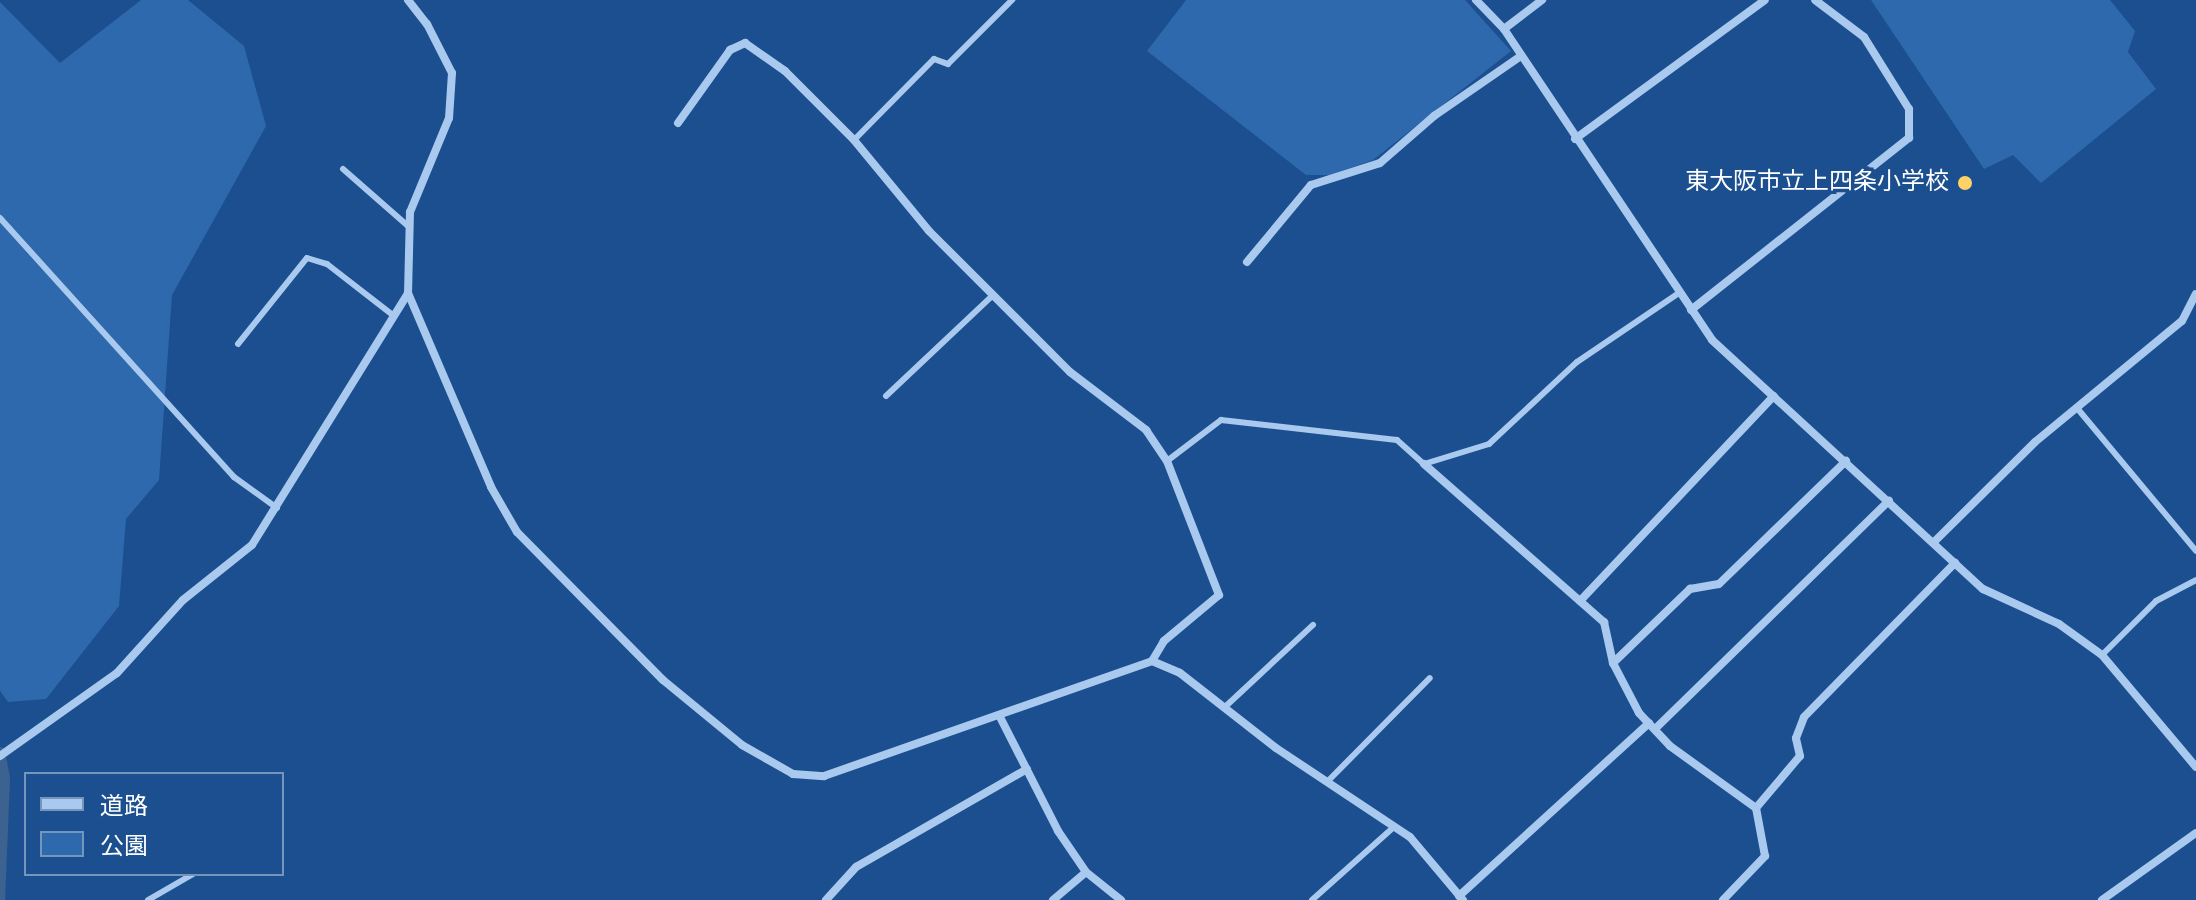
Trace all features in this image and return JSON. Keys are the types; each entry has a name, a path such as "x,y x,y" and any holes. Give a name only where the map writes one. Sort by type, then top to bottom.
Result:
{"street":[{"path":"408,0 427,24 452,73 449,118 410,212 408,293 491,487 517,532 601,622 742,745 793,774 824,776 1000,717 1152,661 1164,641 1219,595 1167,461 1146,430 1070,372 929,231 854,140 785,71 745,43 730,50 678,123"},
{"path":"1476,0 1504,29 1712,340 1983,589 2059,624 2102,655 2196,767"},
{"path":"1504,29 1542,0"},
{"path":"1575,139 1765,0"},
{"path":"1691,310 1909,138 1909,109 1864,37 1815,0"},
{"path":"1247,262 1311,185 1380,163 1434,116 1521,56"},
{"path":"0,756 117,673 183,600 252,545 408,293"},
{"path":"1934,542 2077,408 2182,321 2196,294"},
{"path":"1580,601 1774,396"},
{"path":"1613,663 1690,589 1719,584 1846,461"},
{"path":"1424,464 1604,622 1613,663 1652,726 1756,808 1765,856 1723,900"},
{"path":"1152,661 1180,673 1327,782 1410,837 1461,898 1652,726 1889,501"},
{"path":"1756,808 1800,756 1796,738 1804,717 1955,563"},
{"path":"1000,717 1086,872 1121,900"},
{"path":"826,900 856,867 1027,769"},
{"path":"2102,900 2196,833"},
{"path":"1053,900 1086,872"}],"lane":[{"path":"854,140 934,59 948,64 1012,0"},
{"path":"343,169 409,227"},
{"path":"0,218 234,477 277,508"},
{"path":"238,344 307,258 327,264 394,316"},
{"path":"1167,461 1221,420 1397,440 1424,464 1489,444 1565,371 1679,293"},
{"path":"886,396 993,295"},
{"path":"2077,408 2196,551"},
{"path":"2102,655 2156,601 2196,580"},
{"path":"1226,706 1313,625"},
{"path":"1327,782 1430,678"},
{"path":"1312,900 1394,827"},
{"path":"148,900 190,876"}],"green space":[{"path":"141,0 188,0 244,46 266,126 172,295 159,480 126,519 119,606 46,699 8,702 0,691 0,2 60,63"},
{"path":"1186,0 1465,0 1511,51 1373,160 1330,175 1306,175 1147,51"},
{"path":"1871,0 2110,0 2135,31 2128,52 2156,89 2041,183 2013,155 1984,169"}],"waterway":[{"path":"0,752 5,778 0,900"}],"place":[{"name":"東大阪市立上四条小学校","path":"1965,183"}]}
